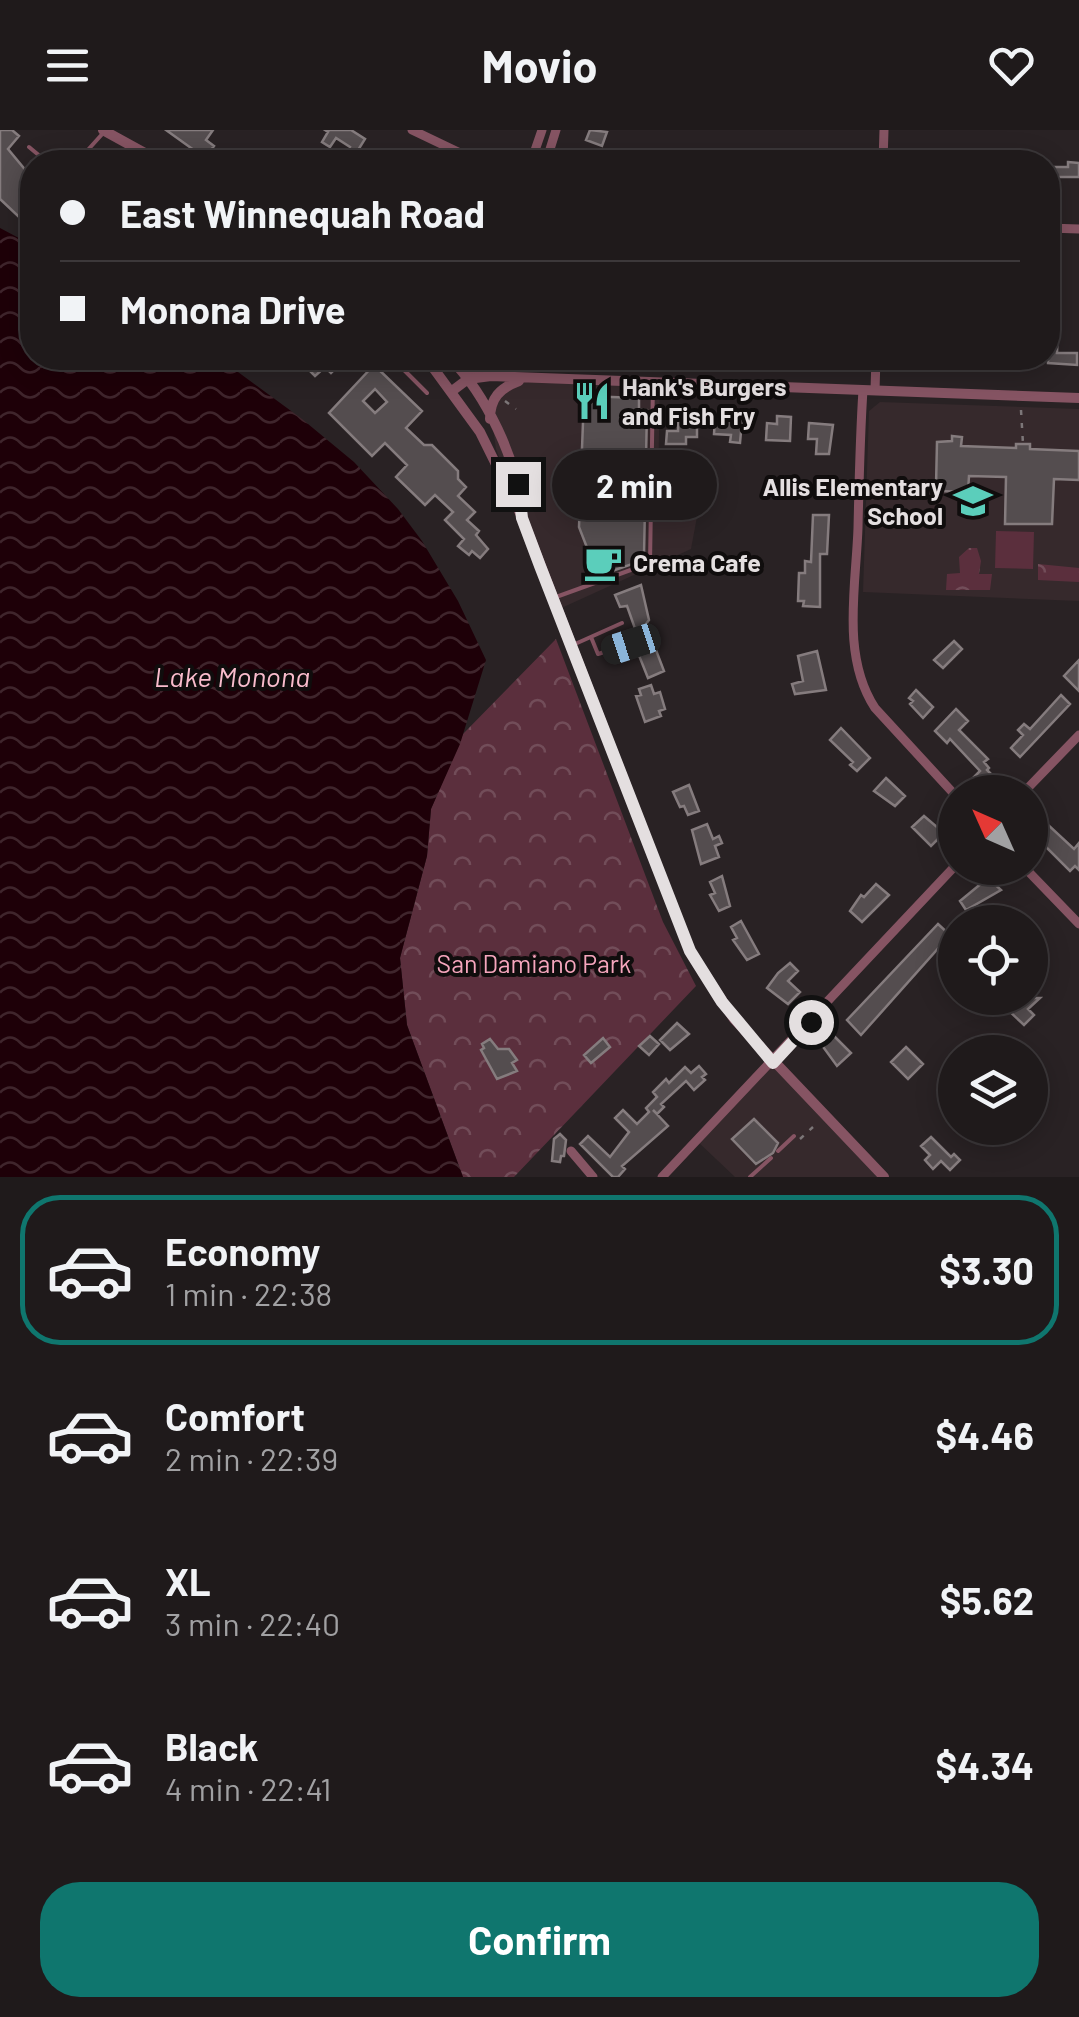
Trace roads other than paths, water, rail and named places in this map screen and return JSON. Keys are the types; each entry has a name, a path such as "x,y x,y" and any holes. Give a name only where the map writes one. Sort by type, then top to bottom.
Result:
{"street":[{"path":"412,130 454,150"},
{"path":"104,131 139,150"},
{"path":"436,370 480,432 522,518 690,951 722,1002 773,1063 884,1177"},
{"path":"460,370 490,419 518,484 522,518"},
{"path":"468,370 468,380"},
{"path":"452,390 479,370"},
{"path":"873,370 854,612 856,663 864,692 875,708 938,777"},
{"path":"468,380 483,376 1079,398"},
{"path":"490,419 492,402 498,393 530,378"},
{"path":"1040,775 1079,735"},
{"path":"662,1177 938,884"},
{"path":"1041,885 1079,924"},
{"path":"570,1152 593,1177"}],"lane":[{"path":"87,150 104,131"},
{"path":"29,147 33,150"},
{"path":"404,370 426,393"},
{"path":"552,598 650,562 653,383"},
{"path":"571,646 622,623"},
{"path":"591,638 598,654"},
{"path":"577,662 631,644"},
{"path":"778,1151 794,1136"},
{"path":"750,1177 770,1158"}],"water":[{"name":"Lake Monona","path":"0,228 20,239 20,370 235,370 354,462 398,509 458,601 486,660 460,744 431,809 427,856 400,958 407,1025 463,1177 0,1177"}],"place":[{"name":"Hank's Burgers and Fish Fry","path":"592,401"},
{"name":"Allis Elementary School","path":"973,501"},
{"name":"Crema Cafe","path":"603,563"}],"park label":[{"name":"San Damiano Park","path":"534,964"}]}
